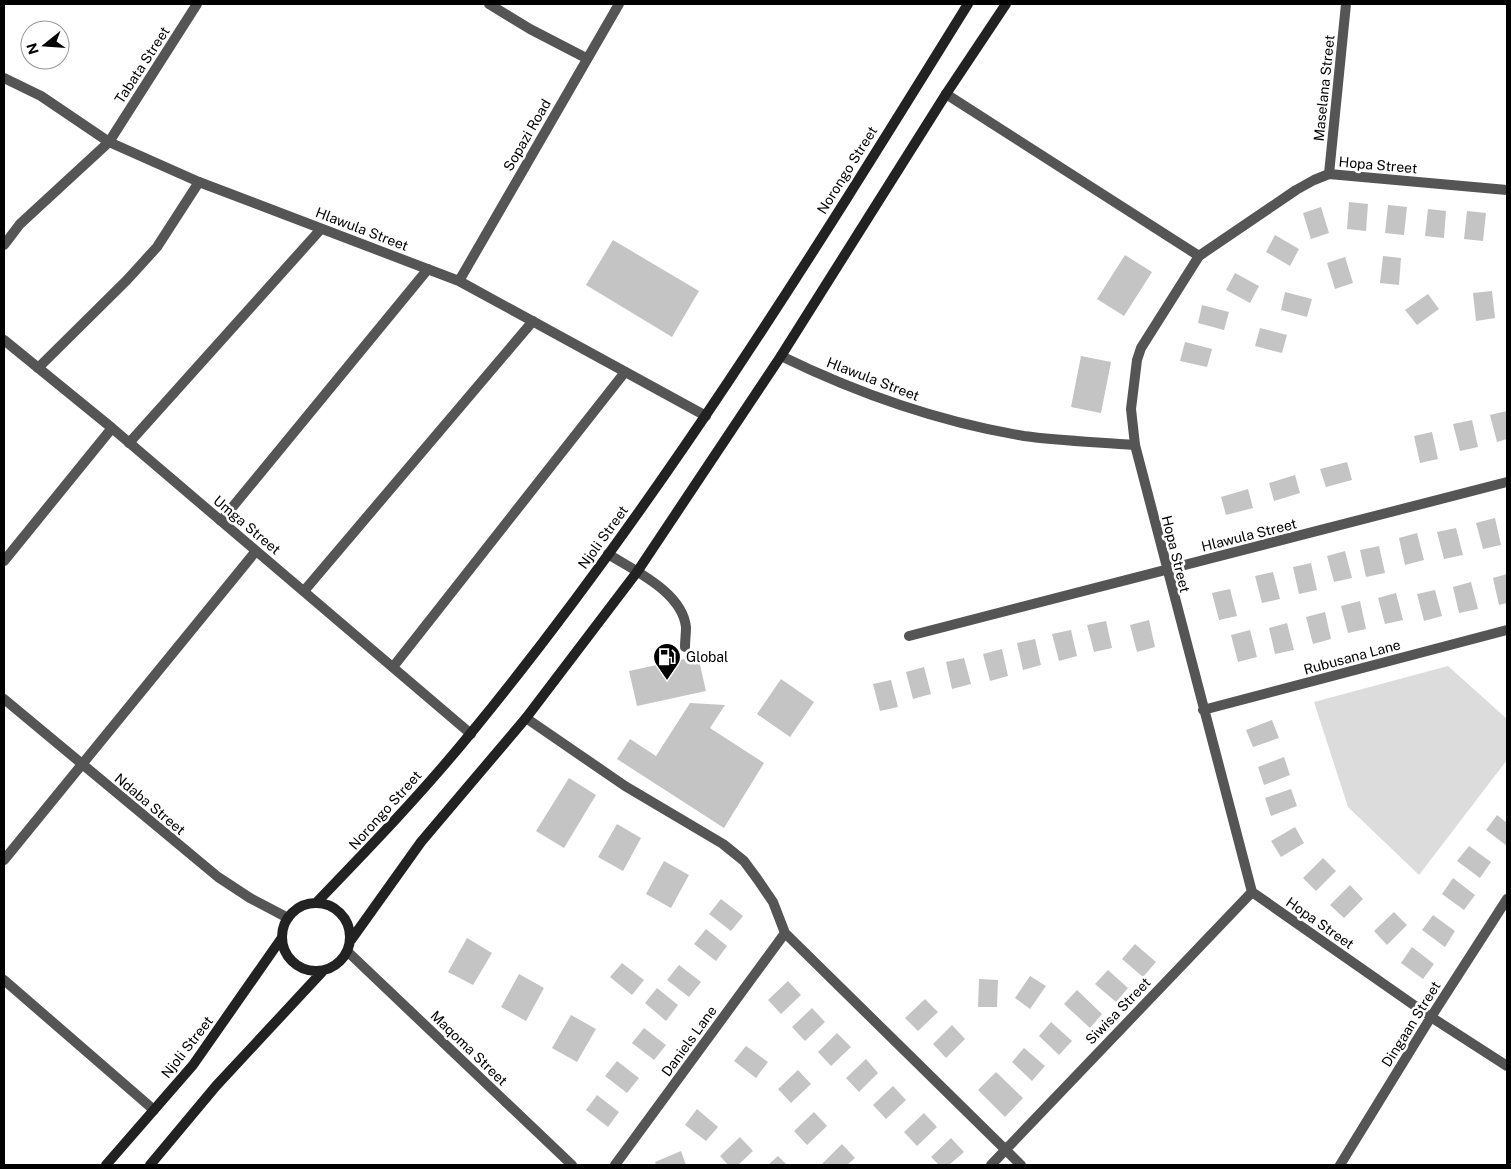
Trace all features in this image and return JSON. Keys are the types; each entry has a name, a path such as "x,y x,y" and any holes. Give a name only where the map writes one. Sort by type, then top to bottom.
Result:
{"street":[{"name":"Tabata Street","path":"4,245 20,224 110,142 197,4"},
{"path":"489,4 586,58"},
{"name":"Sopazi Road","path":"459,281 586,58 619,4"},
{"name":"Norongo Street","path":"749,351 968,4"},
{"path":"150,1165 216,1086 322,972 342,961 348,952 351,940 421,842 526,718 637,572 781,356 946,94 1006,4"},
{"name":"Maselana Street","path":"1329,174 1346,4"},
{"name":"Hlawula Street","path":"4,78 41,96 110,142 199,182 459,281 706,416"},
{"path":"946,94 1199,256"},
{"name":"Hopa Street","path":"1507,190 1329,174 1296,190 1199,256 1151,330 1137,360 1131,409 1135,445 1166,570 1252,892 1432,1017 1507,1066"},
{"path":"38,368 127,280 157,247 199,182"},
{"path":"128,443 321,228"},
{"path":"221,521 428,269"},
{"path":"304,591 533,322"},
{"name":"Umga Street","path":"4,340 112,428 471,734"},
{"name":"Njoli Street","path":"471,734 608,554 706,416 749,351"},
{"name":"Hlawula Street","path":"781,356 841,384 945,420 1026,436 1135,445"},
{"path":"393,668 625,372"},
{"path":"4,561 112,428"},
{"name":"Hlawula Street","path":"909,636 1507,482"},
{"path":"4,860 256,551"},
{"path":"608,554 668,594 680,609 686,626 685,647"},
{"name":"Rubusana Lane","path":"1203,710 1507,630"},
{"name":"Ndaba Street","path":"4,699 218,877 250,898 288,918"},
{"path":"526,718 625,786 723,844 744,861 773,902 785,933 1021,1165"},
{"name":"Norongo Street","path":"317,902 395,821 471,734"},
{"name":"Siwisa Street","path":"991,1165 1252,892"},
{"name":"Dingaan Street","path":"1340,1165 1507,900"},
{"path":"322,972 310,971 294,964 284,950 281,939 282,928 295,909 317,902 333,907 345,918 351,940"},
{"name":"Daniels Lane","path":"616,1165 785,933"},
{"name":"Njoli Street","path":"106,1165 193,1065 281,939"},
{"name":"Maqoma Street","path":"348,952 572,1165"},
{"path":"4,980 154,1110"}],"shaded area":[{"path":"1448,666 1507,719 1507,760 1419,875 1348,807 1314,702"}],"building":[{"path":"1349,202 1368,204 1366,231 1347,229"},
{"path":"1388,205 1407,207 1404,235 1385,233"},
{"path":"1321,207 1329,233 1311,239 1303,213"},
{"path":"1428,209 1446,211 1444,238 1425,236"},
{"path":"1467,211 1486,213 1483,241 1464,239"},
{"path":"1275,235 1299,249 1290,266 1266,252"},
{"path":"613,240 699,291 672,337 586,285"},
{"path":"1125,255 1152,272 1124,316 1097,299"},
{"path":"1383,256 1401,258 1399,285 1380,283"},
{"path":"1345,257 1353,283 1335,289 1327,263"},
{"path":"1235,273 1259,286 1250,303 1226,290"},
{"path":"1492,291 1495,318 1476,321 1473,293"},
{"path":"1285,292 1312,299 1307,317 1281,310"},
{"path":"1428,294 1439,309 1417,325 1405,310"},
{"path":"1202,305 1229,312 1224,330 1198,323"},
{"path":"1260,328 1287,335 1282,353 1255,346"},
{"path":"1185,342 1212,349 1207,367 1180,361"},
{"path":"1081,356 1111,362 1101,413 1071,407"},
{"path":"1507,411 1507,439 1497,442 1490,415"},
{"path":"1472,420 1478,447 1460,451 1453,424"},
{"path":"1432,432 1438,459 1420,463 1414,436"},
{"path":"1347,462 1352,480 1326,487 1320,469"},
{"path":"1295,475 1300,493 1274,501 1269,483"},
{"path":"1248,489 1253,508 1226,515 1221,497"},
{"path":"1495,518 1501,545 1483,549 1476,523"},
{"path":"1456,528 1463,555 1444,559 1437,532"},
{"path":"1417,533 1424,560 1405,565 1399,538"},
{"path":"1379,546 1385,573 1366,577 1360,550"},
{"path":"1345,551 1352,578 1334,582 1327,556"},
{"path":"1311,563 1317,590 1299,594 1293,567"},
{"path":"1273,572 1280,599 1262,603 1255,576"},
{"path":"1507,574 1507,603 1499,605 1493,578"},
{"path":"1471,582 1478,609 1459,613 1453,587"},
{"path":"1230,589 1237,616 1219,620 1212,593"},
{"path":"1435,590 1442,616 1424,621 1417,594"},
{"path":"1396,593 1403,620 1385,624 1378,598"},
{"path":"1360,601 1366,629 1348,633 1341,606"},
{"path":"1325,612 1331,639 1313,644 1306,617"},
{"path":"1149,620 1155,647 1137,652 1130,625"},
{"path":"1106,621 1112,648 1094,652 1087,625"},
{"path":"1287,623 1294,650 1275,654 1269,628"},
{"path":"1071,630 1077,656 1059,661 1052,634"},
{"path":"1250,630 1257,657 1238,662 1231,635"},
{"path":"1035,639 1041,665 1023,670 1017,643"},
{"path":"1002,649 1008,676 990,681 983,654"},
{"name":"Global","path":"698,656 706,691 637,706 629,671"},
{"path":"964,658 971,684 952,689 946,662"},
{"path":"924,667 931,694 913,699 906,672"},
{"path":"781,679 814,702 790,737 757,714"},
{"path":"891,680 898,707 880,711 873,684"},
{"path":"690,703 725,705 710,728 764,763 724,828 617,759 630,739 656,756"},
{"path":"1272,720 1279,738 1253,747 1246,730"},
{"path":"1284,757 1290,775 1264,785 1258,767"},
{"path":"569,778 596,795 564,848 536,831"},
{"path":"1291,789 1297,806 1271,816 1265,798"},
{"path":"1497,815 1507,823 1507,846 1486,830"},
{"path":"617,824 641,838 623,871 598,857"},
{"path":"1295,827 1304,843 1281,857 1271,841"},
{"path":"1469,846 1491,862 1480,878 1457,861"},
{"path":"1323,858 1336,871 1316,891 1303,878"},
{"path":"664,861 689,875 671,908 646,894"},
{"path":"1453,878 1475,895 1464,910 1442,894"},
{"path":"1350,885 1363,899 1344,918 1330,905"},
{"path":"721,899 743,916 731,931 709,914"},
{"path":"1394,912 1407,925 1387,945 1374,931"},
{"path":"1433,915 1455,931 1445,947 1422,930"},
{"path":"706,929 727,946 716,961 694,944"},
{"path":"467,938 492,953 473,985 448,972"},
{"path":"1135,944 1156,962 1143,977 1122,959"},
{"path":"1412,947 1434,964 1423,979 1401,963"},
{"path":"622,963 644,980 632,995 610,977"},
{"path":"679,965 701,982 689,997 667,980"},
{"path":"1108,970 1128,988 1116,1002 1095,984"},
{"path":"519,974 544,988 526,1021 501,1007"},
{"path":"1030,976 1046,986 1030,1009 1015,998"},
{"path":"979,979 998,980 997,1007 978,1007"},
{"path":"788,981 801,995 781,1014 768,1000"},
{"path":"657,988 678,1005 666,1021 645,1003"},
{"path":"1077,990 1102,1014 1090,1028 1064,1004"},
{"path":"925,999 938,1012 918,1031 905,1018"},
{"path":"812,1008 825,1022 805,1041 792,1027"},
{"path":"571,1015 596,1029 577,1062 552,1048"},
{"path":"1051,1022 1072,1041 1059,1055 1039,1036"},
{"path":"952,1025 965,1039 946,1058 933,1044"},
{"path":"644,1028 666,1045 654,1060 632,1043"},
{"path":"837,1033 851,1047 831,1066 818,1052"},
{"path":"746,1046 768,1062 756,1078 734,1061"},
{"path":"1024,1048 1045,1066 1032,1081 1012,1062"},
{"path":"866,1059 878,1073 859,1092 846,1078"},
{"path":"617,1061 639,1078 627,1093 605,1076"},
{"path":"798,1070 811,1084 791,1103 778,1089"},
{"path":"996,1072 1023,1098 1005,1117 978,1090"},
{"path":"893,1086 906,1100 886,1119 873,1105"},
{"path":"597,1095 619,1112 608,1127 586,1110"},
{"path":"697,1109 718,1127 706,1141 685,1125"},
{"path":"814,1112 827,1126 807,1145 794,1131"},
{"path":"924,1113 937,1127 917,1146 904,1132"},
{"path":"740,1137 753,1151 738,1165 728,1165 720,1156"},
{"path":"951,1138 964,1152 949,1165 939,1165 931,1157"},
{"path":"842,1144 855,1158 847,1165 823,1165 822,1164"},
{"path":"681,1151 686,1165 656,1165 655,1162"},
{"path":"778,1156 787,1165 768,1165"}],"place":[{"name":"Global","path":"667,681"}]}
